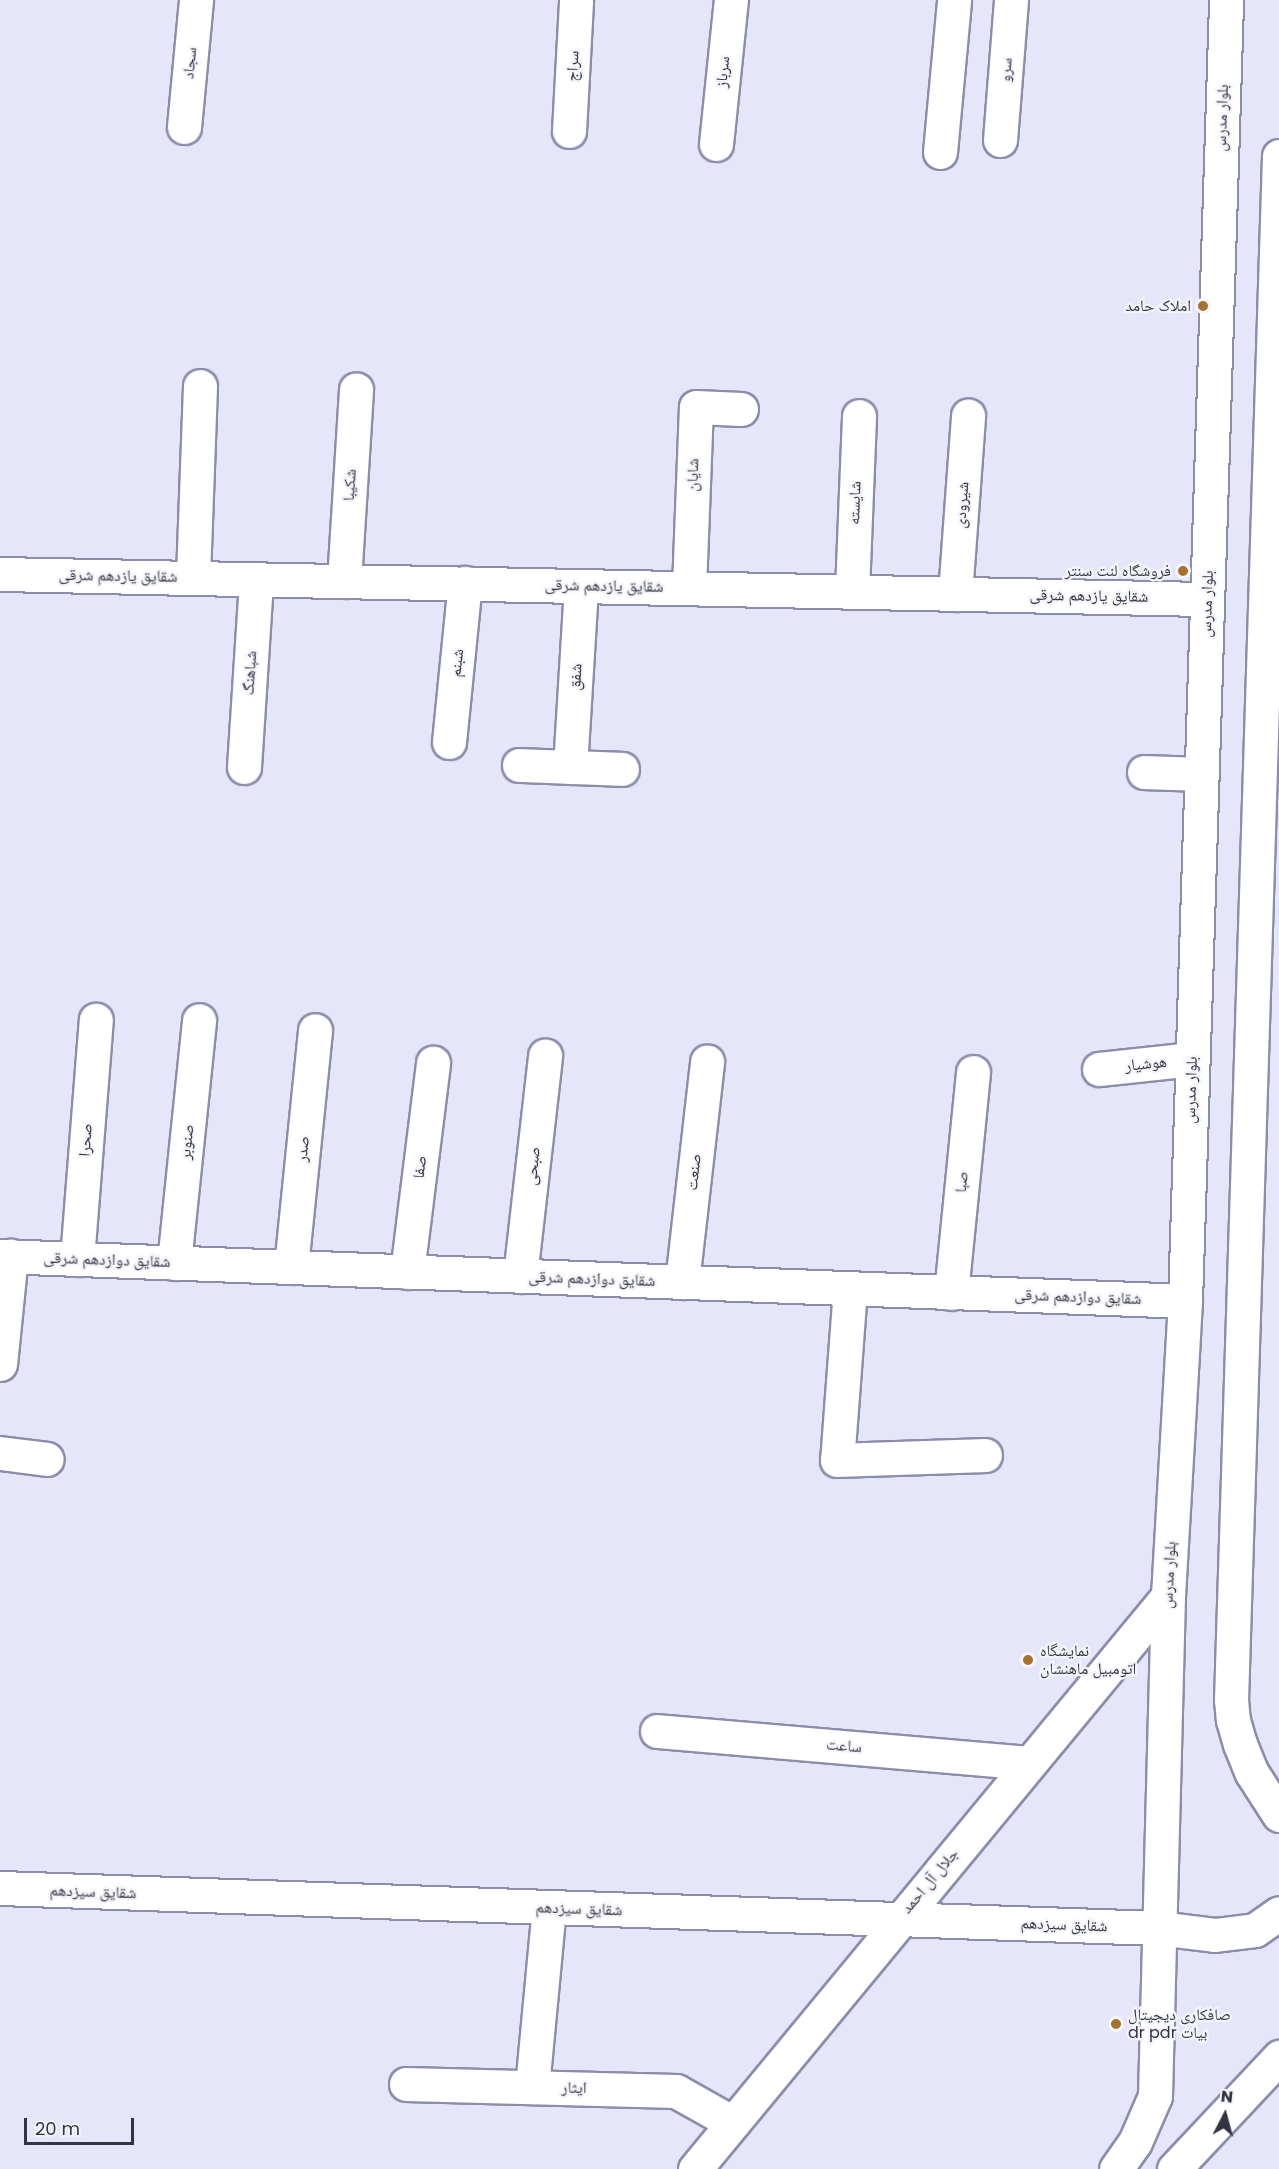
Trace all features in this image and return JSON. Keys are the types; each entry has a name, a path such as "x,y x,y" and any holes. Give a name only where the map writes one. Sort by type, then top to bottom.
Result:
{"street":[{"name":"سجاد","path":"184,127 196,0"},
{"name":"سراج","path":"569,131 576,0"},
{"name":"سرباز","path":"716,144 731,0"},
{"path":"940,152 954,0"},
{"name":"سرو","path":"1000,140 1011,0"},
{"name":"بلوار مدرس","path":"1116,2169 1135,2142 1155,2096 1168,1596 1185,1301 1226,0"},
{"path":"1275,1803 1252,1773 1233,1720 1231,1699 1279,156"},
{"path":"193,577 200,386"},
{"name":"شکیبا","path":"344,581 356,389"},
{"name":"شایان","path":"689,588 696,407 741,409"},
{"name":"شیرودی","path":"955,594 968,415"},
{"name":"شایسته","path":"852,591 859,416"},
{"name":"شقایق یازدهم شرقی","path":"0,574 1207,599"},
{"name":"شباهنگ","path":"244,767 256,579"},
{"name":"شبنم","path":"449,742 465,583"},
{"name":"شفق","path":"570,767 581,586"},
{"path":"519,765 622,769"},
{"path":"1144,772 1201,774"},
{"name":"صحرا","path":"77,1259 96,1020"},
{"name":"صنوبر","path":"174,1263 199,1020"},
{"name":"صدر","path":"291,1267 315,1030"},
{"name":"صبحی","path":"520,1276 545,1055"},
{"name":"هوشیار","path":"1099,1069 1192,1059"},
{"name":"صنعت","path":"682,1282 706,1061"},
{"name":"صفا","path":"407,1272 433,1063"},
{"name":"صبا","path":"951,1293 973,1072"},
{"path":"0,1364 6,1256"},
{"name":"شقایق دوازدهم شرقی","path":"6,1256 1185,1301"},
{"path":"850,1289 837,1460 984,1455"},
{"path":"0,1453 47,1459"},
{"name":"جلال آل احمد","path":"695,2169 1168,1596"},
{"name":"ساعت","path":"657,1731 1030,1763"},
{"name":"شقایق سیزدهم","path":"0,1888 898,1921 1158,1928 1215,1935 1255,1930 1279,1913"},
{"path":"532,2087 549,1908"},
{"path":"1174,2169 1279,2057"},
{"name":"ایثار","path":"406,2084 676,2091 733,2123"}],"place":[{"name":"املاک حامد","path":"1203,306"},
{"name":"فروشگاه لنت سنتر","path":"1183,571"},
{"name":"نمایشگاه اتومبیل ماهنشان","path":"1028,1660"},
{"name":"صافکاری دیجیتال dr pdr بیات","path":"1116,2024"}]}
